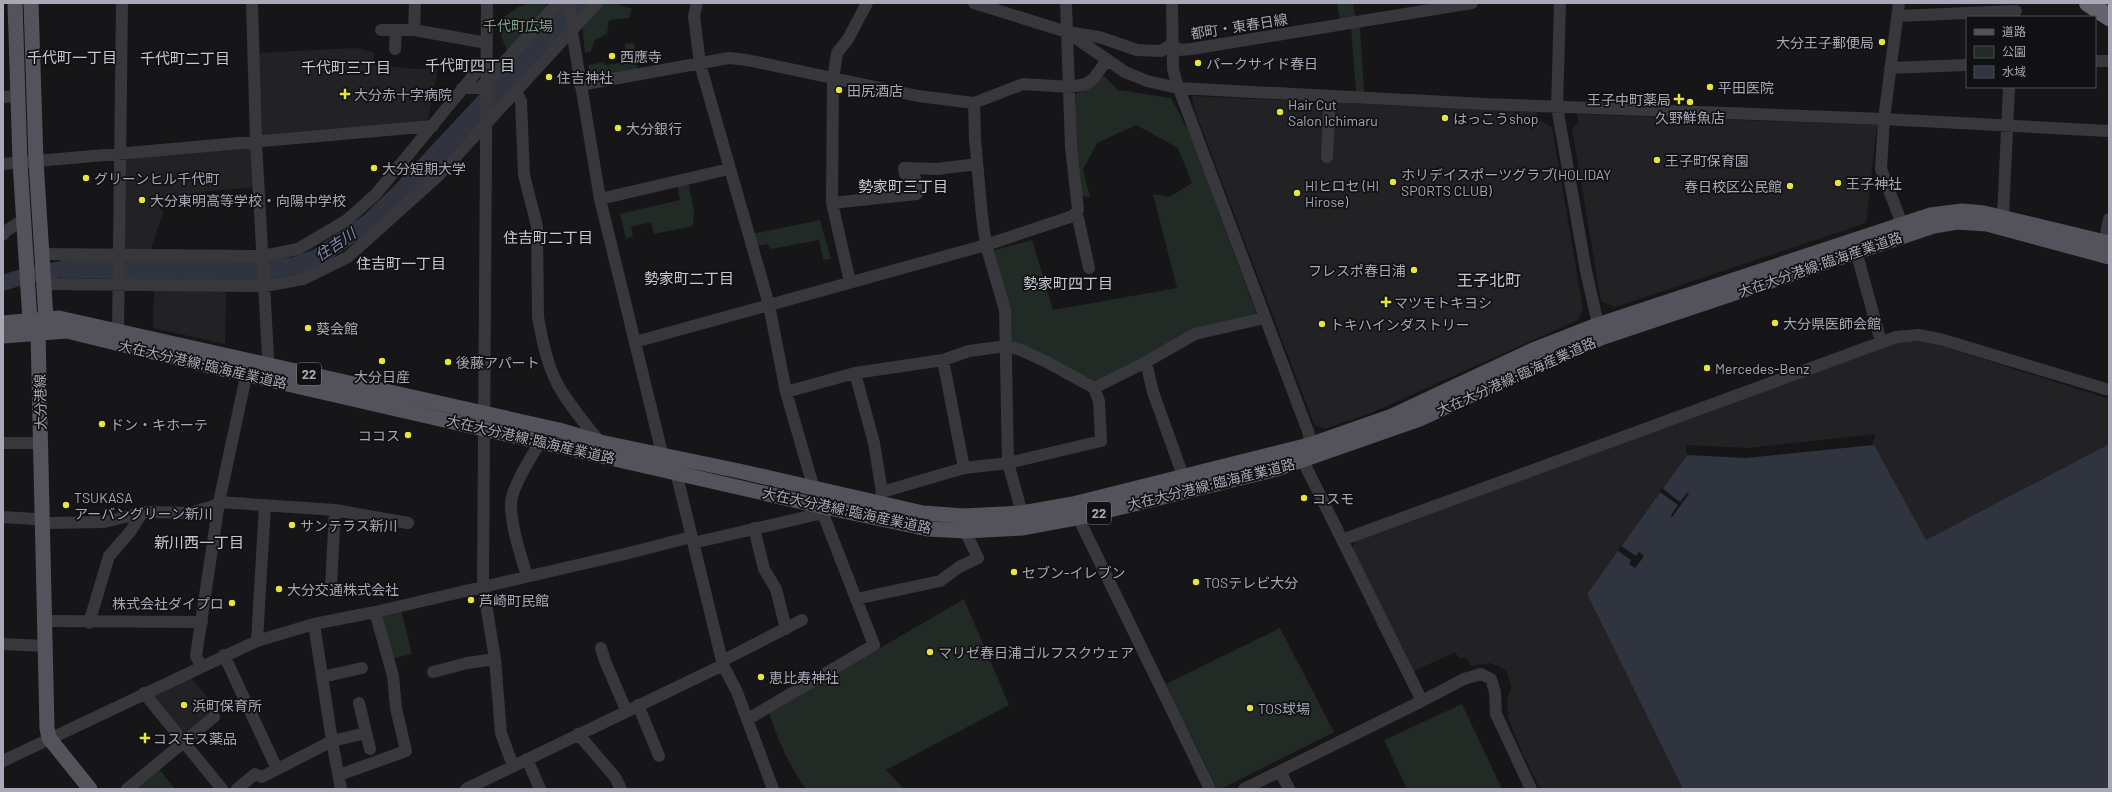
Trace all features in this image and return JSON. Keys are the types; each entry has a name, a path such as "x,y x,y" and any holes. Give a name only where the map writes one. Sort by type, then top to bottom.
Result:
{"highway":[{"path":"2088,3 2109,17"}],"main road":[{"name":"大分港線","path":"15,3 10,97 20,162 28,283 34,327 41,443 46,728 49,738 90,789"},
{"path":"31,3 36,161 46,319"},
{"name":"大在大分港線;臨海産業道路","path":"484,421 541,441 676,472 821,510 922,528 965,531 1023,528 1183,476 1309,445 1392,416 1533,350 1856,252 1930,215 1962,211 2003,216 2106,249"},
{"name":"大在大分港線;臨海産業道路","path":"46,319 59,318 118,331 267,372 484,421 559,430 600,442 814,489 880,498 923,513 964,516 1075,511 1305,460 1420,419 1527,369 1599,331 1904,229 1948,223 1973,222 2106,249"},
{"name":"22","path":"34,327 46,319"},
{"name":"大在大分港線;臨海産業道路","path":"3,323 67,331 248,367"},
{"name":"大在大分港線;臨海産業道路","path":"3,336 34,327"}],"street":[{"path":"118,331 122,3"},
{"path":"252,3 256,142 265,284 267,372"},
{"path":"414,30 415,3"},
{"path":"487,3 483,586 495,660 501,733 513,766"},
{"path":"462,88 479,88 487,82 558,3"},
{"path":"569,3 580,85 600,199 663,456 676,472 722,663 737,692 748,719 773,789"},
{"path":"43,282 265,284 303,279 348,257 439,175 597,3"},
{"path":"697,3 694,16 700,64 769,305 786,392 814,489"},
{"path":"850,282 832,203 833,80 837,52 848,39 867,3"},
{"path":"635,342 986,245 1066,219 1078,210 1074,180 1066,3"},
{"path":"1172,3 1173,69 1178,88 1309,434 1309,445 1305,460 1307,468 1422,701"},
{"name":"都町・東春日線","path":"980,4 1067,32 1099,37 1137,50 1161,51 1172,44 1179,50 1191,49 1471,3"},
{"path":"1560,3 1557,107 1599,331"},
{"path":"1899,3 1884,119 1881,169 1904,229"},
{"path":"1897,16 2017,10"},
{"path":"381,30 414,30 487,43"},
{"path":"395,49 396,30"},
{"path":"1067,32 1126,72 1141,79 1178,88 1330,97 1884,119 2109,131"},
{"path":"580,85 729,58 747,60 833,80 918,96 974,103 1023,84 1070,87 1081,86 1090,82 1108,60"},
{"path":"42,255 263,258 298,249 347,220 376,194 487,59"},
{"path":"2096,61 2109,61"},
{"path":"1890,68 1966,65"},
{"path":"2003,216 2009,88"},
{"path":"516,92 521,101 524,175 537,226 538,317 540,329 548,359 558,384 600,442"},
{"path":"1327,157 1330,97"},
{"path":"974,103 977,164 986,245 1005,310 1008,463 1022,513"},
{"path":"3,164 433,126"},
{"path":"832,203 917,194 915,178 905,174 904,168 937,170 977,164"},
{"path":"600,199 729,169"},
{"path":"1078,218 1089,268"},
{"path":"3,235 6,231 24,219"},
{"path":"2106,249 2109,219"},
{"path":"1856,252 1881,342"},
{"path":"1094,388 1146,362 1195,334 1265,318"},
{"path":"1342,540 1881,342 1907,335 1928,336 2109,390"},
{"path":"786,392 856,373 943,360 969,351 1006,346 1021,350 1034,356 1094,388 1099,401 1101,440 1008,463 964,468 880,498 874,443 856,373"},
{"path":"943,360 964,468"},
{"path":"1146,362 1153,392 1183,476"},
{"path":"201,666 196,656 219,502 248,367"},
{"path":"527,576 515,533 511,502 523,471 541,441"},
{"path":"3,443 41,443"},
{"path":"3,517 35,519 49,523 104,522 142,513 190,513 216,505 219,502 334,510 408,523"},
{"path":"257,641 265,505"},
{"path":"331,587 334,510"},
{"path":"3,761 224,655 257,641 314,624 375,612 527,576 692,540 812,517 821,510 874,645 748,719"},
{"path":"1075,511 1210,789"},
{"path":"89,623 109,556 130,532 142,513"},
{"path":"856,599 940,581 959,567 978,558 965,531 964,516"},
{"path":"754,528 764,570 776,589 786,629"},
{"path":"338,775 406,751 396,708 400,682 375,612"},
{"path":"466,789 480,786 513,766 722,663 802,620"},
{"path":"44,621 89,623 202,622"},
{"path":"314,624 341,789"},
{"path":"3,644 45,646"},
{"path":"601,648 626,710"},
{"path":"224,655 277,769"},
{"path":"433,672 466,663 495,660"},
{"path":"322,677 362,668"},
{"path":"1244,789 1464,679 1481,674 1491,680 1495,692 1496,714 1531,789"},
{"path":"144,693 222,789"},
{"path":"359,703 370,749"},
{"path":"638,705 659,756"},
{"path":"127,789 214,717"},
{"path":"237,789 256,774 262,777 332,741 366,733"},
{"path":"578,734 615,777 621,789"},
{"path":"527,759 540,789"},
{"path":"1280,770 1289,789"}],"shaded area":[{"name":"大分赤十字病院","path":"355,48 374,52 374,64 412,69 438,69 428,119 424,122 262,136 260,134 256,53"},
{"path":"1192,96 1537,112 1538,119 1552,127 1583,309 1578,320 1371,413 1324,429 1314,424 1195,111"},
{"path":"1577,114 1877,125 1866,223 1615,307 1601,301 1572,129 1578,123"},
{"name":"大分東明高等学校・向陽中学校","path":"251,148 255,187 201,192 201,202 188,202 186,196 160,198 159,208 163,212 150,252 123,249 125,158"},
{"path":"154,289 226,289 225,344 153,328"},
{"path":"1901,340 1936,344 2109,399 2109,444 1926,540 1872,446 1875,434 1748,448 1686,445 1687,455 1587,594 1683,789 1540,789 1520,748 1508,717 1507,701 1511,686 1507,672 1499,666 1489,663 1471,666 1466,657 1459,658 1455,652 1412,672 1352,548 1357,539"},
{"name":"浜町保育所","path":"191,678 208,698 213,711 182,737 153,696"}],"green space":[{"name":"千代町広場","path":"531,3 543,3 552,8 509,55 501,36 504,17 518,7"},
{"path":"600,3 615,3 632,9 629,18 609,20 607,34 595,40 591,51 585,53 582,23"},
{"path":"1337,3 1353,3 1356,19 1340,21"},
{"path":"1360,26 1364,92 1356,92 1351,27"},
{"path":"634,43 638,72 606,80 589,72 588,65 604,62 605,65 627,62 625,44"},
{"path":"1104,76 1118,90 1171,98 1189,132 1258,317 1195,330 1094,385 1010,345 1007,308 994,250 1032,240 1053,310 1177,288 1153,194 1169,197 1192,183 1178,148 1136,125 1097,143 1083,170 1090,197 1080,196 1074,143 1076,93 1088,89"},
{"path":"688,181 694,211 693,226 654,234 651,222 631,227 633,236 626,239 620,214 680,200 677,184"},
{"path":"820,220 831,259 823,260 819,240 771,249 768,244 757,246 752,234"},
{"name":"マリゼ春日浦ゴルフスクウェア","path":"964,599 1009,705 886,770 904,789 806,789 784,753 769,713"},
{"path":"401,610 412,654 391,659 381,617 383,614"},
{"name":"TOS球場","path":"1280,628 1334,732 1221,789 1217,789 1166,684"},
{"path":"1462,704 1502,789 1407,789 1384,740"},
{"path":"159,769 175,789 135,789"}],"water":[{"name":"住吉川","path":"565,3 590,3 427,179 363,237 329,260 302,273 258,281 61,278 60,259 256,261 293,257 313,250 364,215 393,187"},
{"path":"2109,444 2109,789 1683,789 1587,594 1687,455 1746,458 1874,445 1926,540"}],"pier":[{"path":"1662,488 1680,502 1687,493 1689,494 1672,517 1671,515 1678,505 1660,492"},
{"path":"1621,546 1636,556 1639,552 1644,556 1635,568 1629,564 1631,560 1618,551"}],"waterway":[{"name":"住吉川","path":"3,283 42,272 82,268"}],"place":[{"name":"大分王子郵便局","path":"1882,42"},
{"name":"西應寺","path":"612,56"},
{"name":"パークサイド春日","path":"1198,63"},
{"name":"住吉神社","path":"549,77"},
{"name":"平田医院","path":"1710,87"},
{"name":"田尻酒店","path":"839,90"},
{"name":"大分赤十字病院","path":"345,94"},
{"name":"王子中町薬局","path":"1679,99"},
{"name":"久野鮮魚店","path":"1690,102"},
{"name":"Hair Cut Salon Ichimaru","path":"1280,112"},
{"name":"はっこうshop","path":"1445,118"},
{"name":"大分銀行","path":"618,128"},
{"name":"王子町保育園","path":"1657,160"},
{"name":"大分短期大学","path":"374,168"},
{"name":"グリーンヒル千代町","path":"86,178"},
{"name":"ホリデイスポーツグラブ(HOLIDAY SPORTS CLUB)","path":"1393,182"},
{"name":"王子神社","path":"1838,183"},
{"name":"春日校区公民館","path":"1790,186"},
{"name":"HIヒロセ (HI Hirose)","path":"1297,193"},
{"name":"大分東明高等学校・向陽中学校","path":"142,200"},
{"name":"フレスポ春日浦","path":"1414,270"},
{"name":"マツモトキヨシ","path":"1386,302"},
{"name":"大分県医師会館","path":"1775,323"},
{"name":"トキハインダストリー","path":"1322,324"},
{"name":"葵会館","path":"308,328"},
{"name":"大分日産","path":"382,361"},
{"name":"後藤アパート","path":"448,362"},
{"name":"Mercedes-Benz","path":"1707,368"},
{"name":"ドン・キホーテ","path":"102,424"},
{"name":"ココス","path":"408,435"},
{"name":"コスモ","path":"1304,498"},
{"name":"TSUKASA アーバングリーン新川","path":"66,505"},
{"name":"サンテラス新川","path":"292,525"},
{"name":"セブン-イレブン","path":"1014,572"},
{"name":"TOSテレビ大分","path":"1196,582"},
{"name":"大分交通株式会社","path":"279,589"},
{"name":"芦崎町民館","path":"471,600"},
{"name":"株式会社ダイプロ","path":"232,603"},
{"name":"マリゼ春日浦ゴルフスクウェア","path":"930,652"},
{"name":"恵比寿神社","path":"761,677"},
{"name":"浜町保育所","path":"184,705"},
{"name":"TOS球場","path":"1250,708"},
{"name":"コスモス薬品","path":"145,738"}],"district":[{"name":"千代町一丁目","path":"72,57"},
{"name":"千代町二丁目","path":"185,58"},
{"name":"千代町四丁目","path":"470,65"},
{"name":"千代町三丁目","path":"346,67"},
{"name":"勢家町三丁目","path":"903,186"},
{"name":"住吉町二丁目","path":"548,237"},
{"name":"住吉町一丁目","path":"401,263"},
{"name":"勢家町二丁目","path":"689,278"},
{"name":"王子北町","path":"1489,279"},
{"name":"勢家町四丁目","path":"1068,283"},
{"name":"新川西一丁目","path":"199,542"}]}
